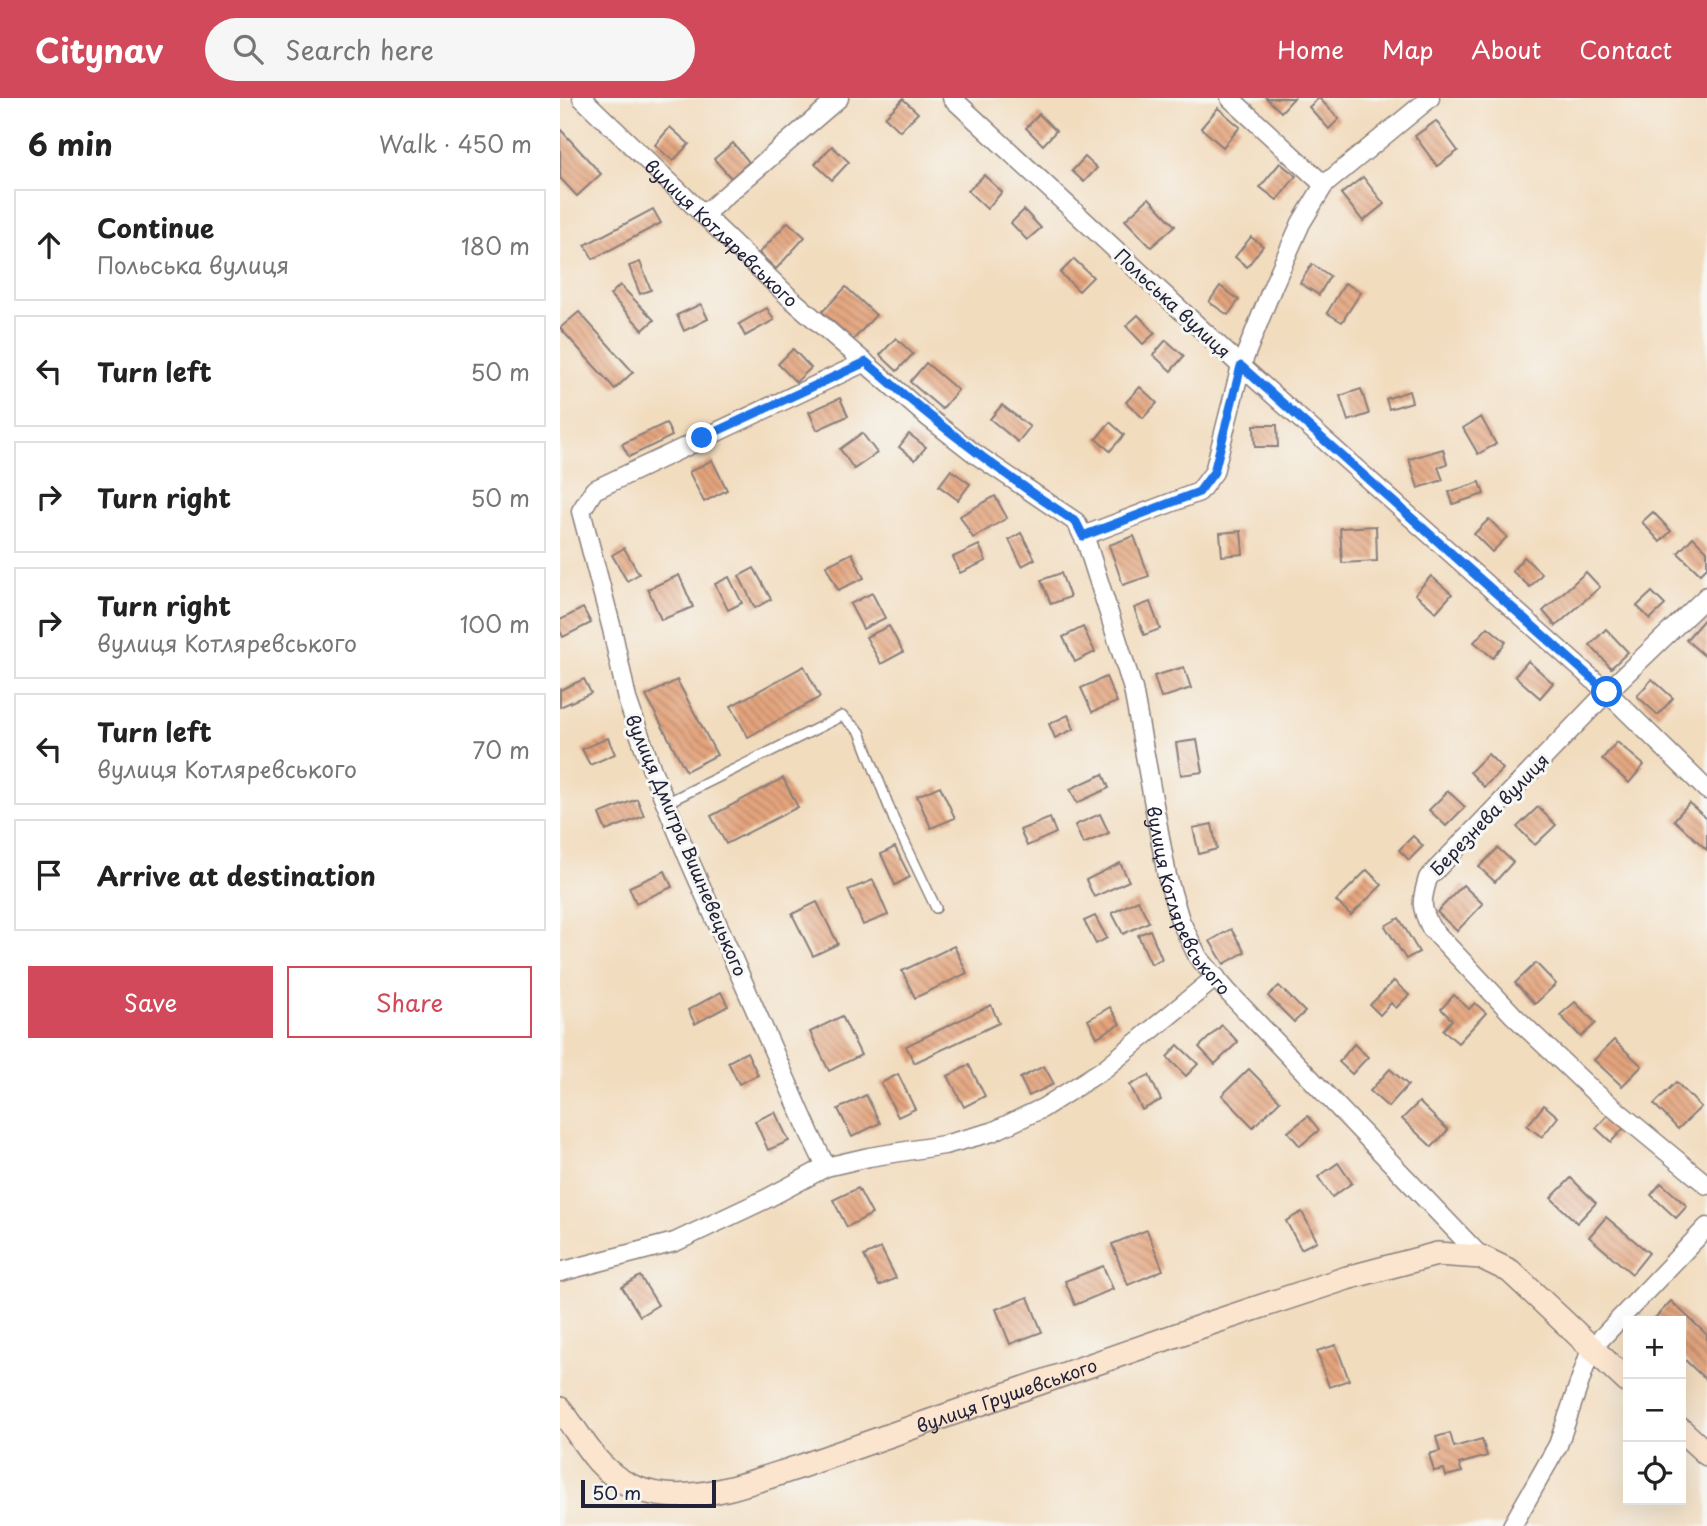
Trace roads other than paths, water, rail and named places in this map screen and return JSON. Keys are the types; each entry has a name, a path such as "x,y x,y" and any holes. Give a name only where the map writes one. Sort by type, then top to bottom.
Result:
{"main road":[{"name":"вулиця Грушевського","path":"560,1409 599,1462 625,1483 650,1493 675,1497 700,1495 796,1468 1347,1278 1437,1254 1481,1257"},
{"name":"вулиця Котляревського","path":"1481,1257 1510,1271 1625,1379"},
{"path":"1686,1435 1707,1454"}],"street":[{"name":"вулиця Котляревського","path":"582,98 788,296 929,418 974,453 1076,522 1083,536 1133,689 1170,887 1198,957 1481,1257"},
{"path":"704,215 839,98"},
{"name":"Польська вулиця","path":"952,98 1241,366 1607,692 1707,790"},
{"path":"1230,98 1324,185"},
{"path":"1083,536 1199,492 1214,472 1241,366 1301,223 1324,185 1430,98"},
{"name":"вулиця Дмитра Вишневецького","path":"826,1167 666,803 627,699 581,511 594,490 866,362"},
{"name":"Березнева вулиця","path":"1707,596 1607,692 1428,878 1422,898 1422,911 1431,928 1514,1016 1592,1090 1707,1185"},
{"path":"560,1272 675,1242 826,1167 944,1145 992,1132 1043,1108 1104,1069 1216,978"},
{"path":"1512,1526 1558,1446 1591,1349 1707,1227"}],"lane":[{"path":"666,803 842,716 860,732 894,820 936,908"}]}
